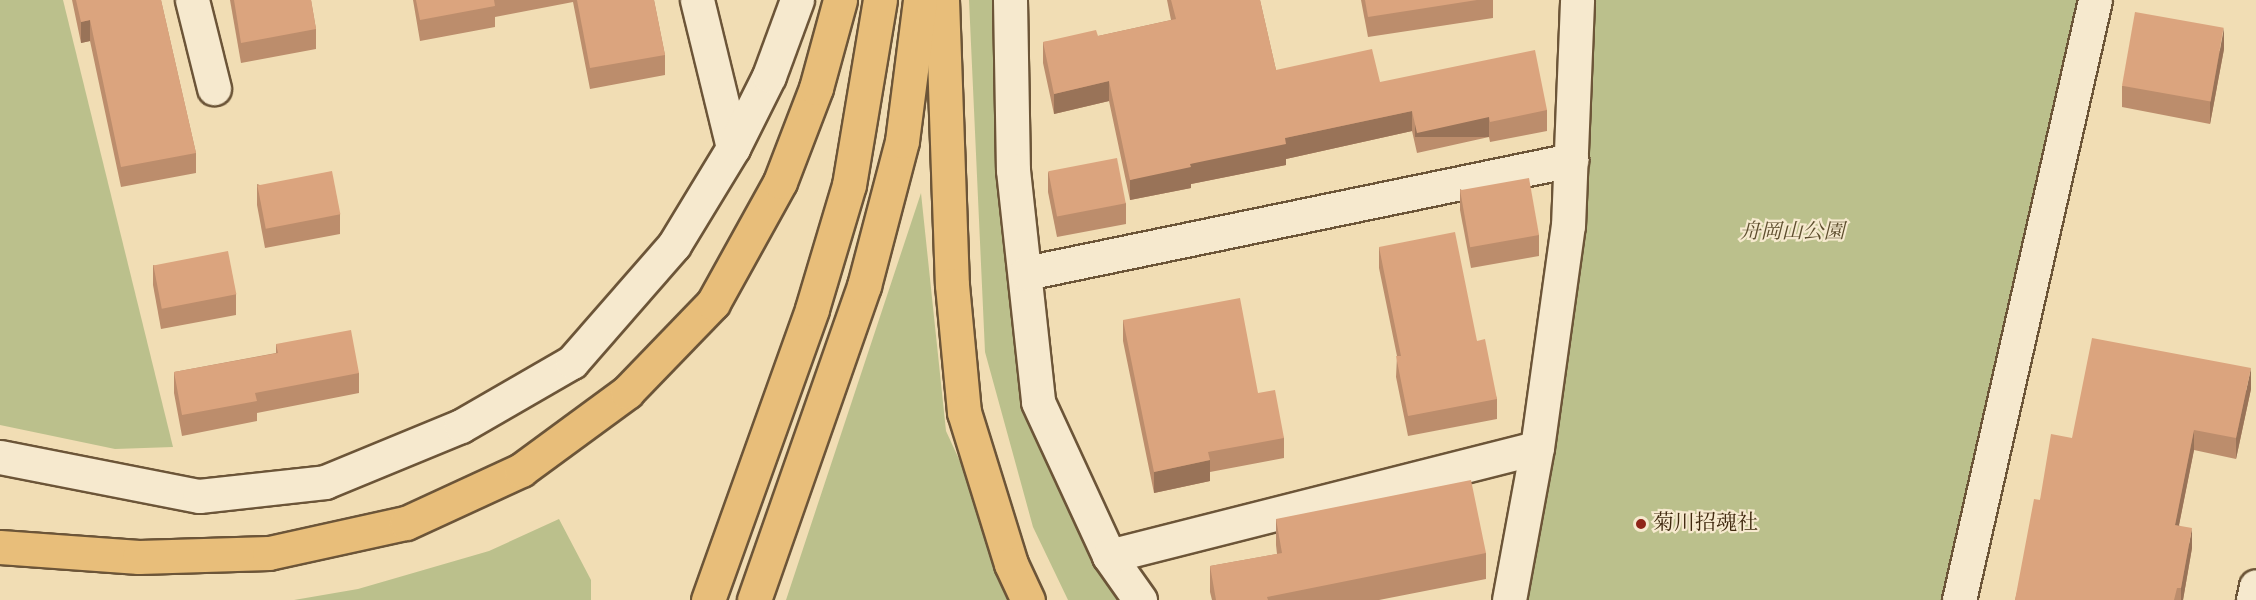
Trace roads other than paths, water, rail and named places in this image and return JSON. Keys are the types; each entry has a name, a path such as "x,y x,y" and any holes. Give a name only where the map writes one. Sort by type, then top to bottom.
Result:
{"highway":[{"path":"0,547 139,556 269,553 406,523 520,470 627,392 712,303 780,182 816,88 840,0"},
{"path":"708,600 812,309 849,185 880,0"},
{"path":"754,600 864,286 902,141 920,0"},
{"path":"942,0 952,285 964,412 1011,564 1028,600"}],"street":[{"path":"192,0 214,88"},
{"path":"697,0 733,148"},
{"path":"0,457 199,496 325,482 461,426 572,362 674,245 733,148 769,76 797,0"},
{"path":"1010,0 1013,170 1026,273 1038,402 1109,556 1140,600"},
{"path":"1509,600 1537,448 1569,226 1578,0"},
{"path":"1959,600 2095,0"},
{"path":"1026,273 1571,160"},
{"path":"1109,556 1537,448"},
{"path":"2253,600 2256,586"}],"place":[{"name":"菊川招魂社","path":"1641,524"}],"park label":[{"name":"舟岡山公園","path":"1792,233"}]}
